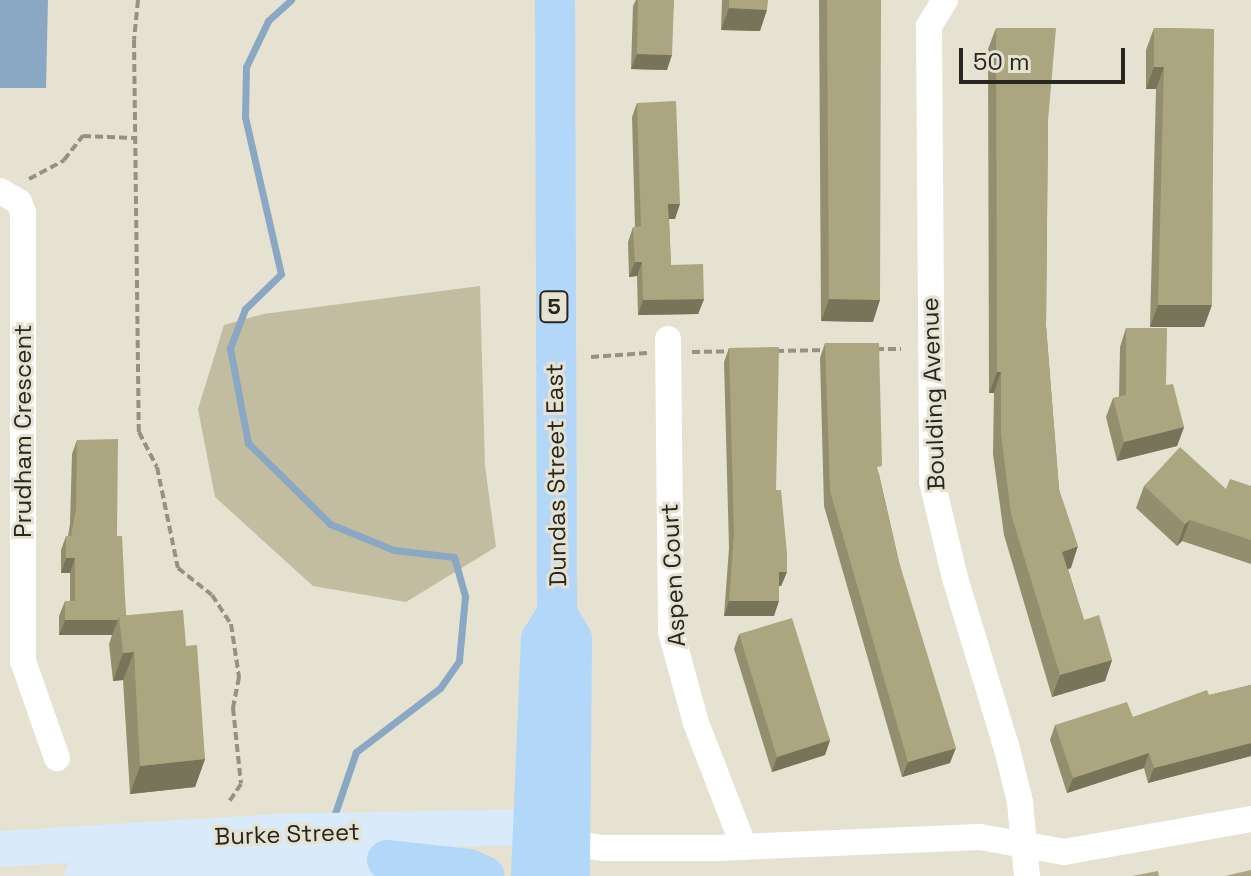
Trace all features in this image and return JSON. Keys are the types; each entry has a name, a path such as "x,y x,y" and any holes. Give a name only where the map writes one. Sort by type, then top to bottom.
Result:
{"main road":[{"name":"Dundas Street East","path":"555,0 557,613 541,639 556,851"},
{"path":"386,846 485,876"}],"street":[{"name":"Boulding Avenue","path":"945,0 929,26 932,482 949,556 1007,749 1027,876"},
{"name":"Prudham Crescent","path":"0,191 19,202 23,213 12,660 57,758"},
{"name":"Aspen Court","path":"667,346 671,632 696,723 744,847"},
{"path":"556,851 980,837 1064,852 1251,819"},
{"name":"Burke Street","path":"82,876 276,846"},
{"name":"Burke Street","path":"0,849 386,846 556,851"}],"path":[{"path":"138,0 134,138 139,432 157,467 178,568 212,595 231,624 239,677 233,708 241,784 228,803"},
{"path":"28,180 64,160 83,136 134,138"},
{"path":"591,357 667,346 745,351"},
{"path":"870,349 901,349"},
{"path":"761,351 839,350"}],"shaded area":[{"path":"480,286 485,466 496,547 406,602 313,586 215,497 198,409 224,325 263,314"}],"water":[{"path":"0,0 48,0 46,88 0,88"}],"building":[{"path":"638,0 674,0 672,55 637,54"},
{"path":"729,0 768,0 767,10 729,8"},
{"path":"827,0 881,0 880,300 829,299"},
{"path":"996,28 1056,28 1048,121 1046,326 1059,489 1078,546 1062,552 1084,620 1099,615 1112,660 1060,675 1011,514 1001,433 1001,372 997,372"},
{"path":"1154,28 1214,29 1212,305 1158,305 1164,67 1154,67"},
{"path":"676,101 680,204 668,204 671,265 703,264 704,299 643,300 642,262 635,262 633,227 641,226 637,103"},
{"path":"1126,328 1167,328 1166,385 1173,384 1184,427 1124,442 1113,398 1126,395"},
{"path":"825,343 879,343 882,466 877,467 899,562 956,748 908,762 830,491"},
{"path":"779,347 776,490 781,490 787,572 779,572 779,601 729,601 734,533 729,348"},
{"path":"118,439 117,536 122,536 126,615 119,616 118,620 65,620 65,601 75,601 75,558 66,558 66,536 71,536 76,509 77,440"},
{"path":"1180,447 1226,489 1230,479 1251,486 1251,540 1190,520 1185,524 1144,486"},
{"path":"183,610 186,646 197,645 205,759 140,766 134,652 123,653 119,616"},
{"path":"792,618 830,740 777,757 739,634"},
{"path":"1251,685 1251,743 1154,768 1149,753 1073,778 1055,725 1127,702 1133,717 1207,690 1209,695"},
{"path":"1251,870 1251,876 1225,876"},
{"path":"1158,871 1159,876 1132,876"}],"waterway":[{"path":"291,0 268,21 246,67 245,117 281,274 245,309 230,348 248,443 330,524 394,550 454,557 465,596 459,661 440,688 356,752 333,819"}]}
